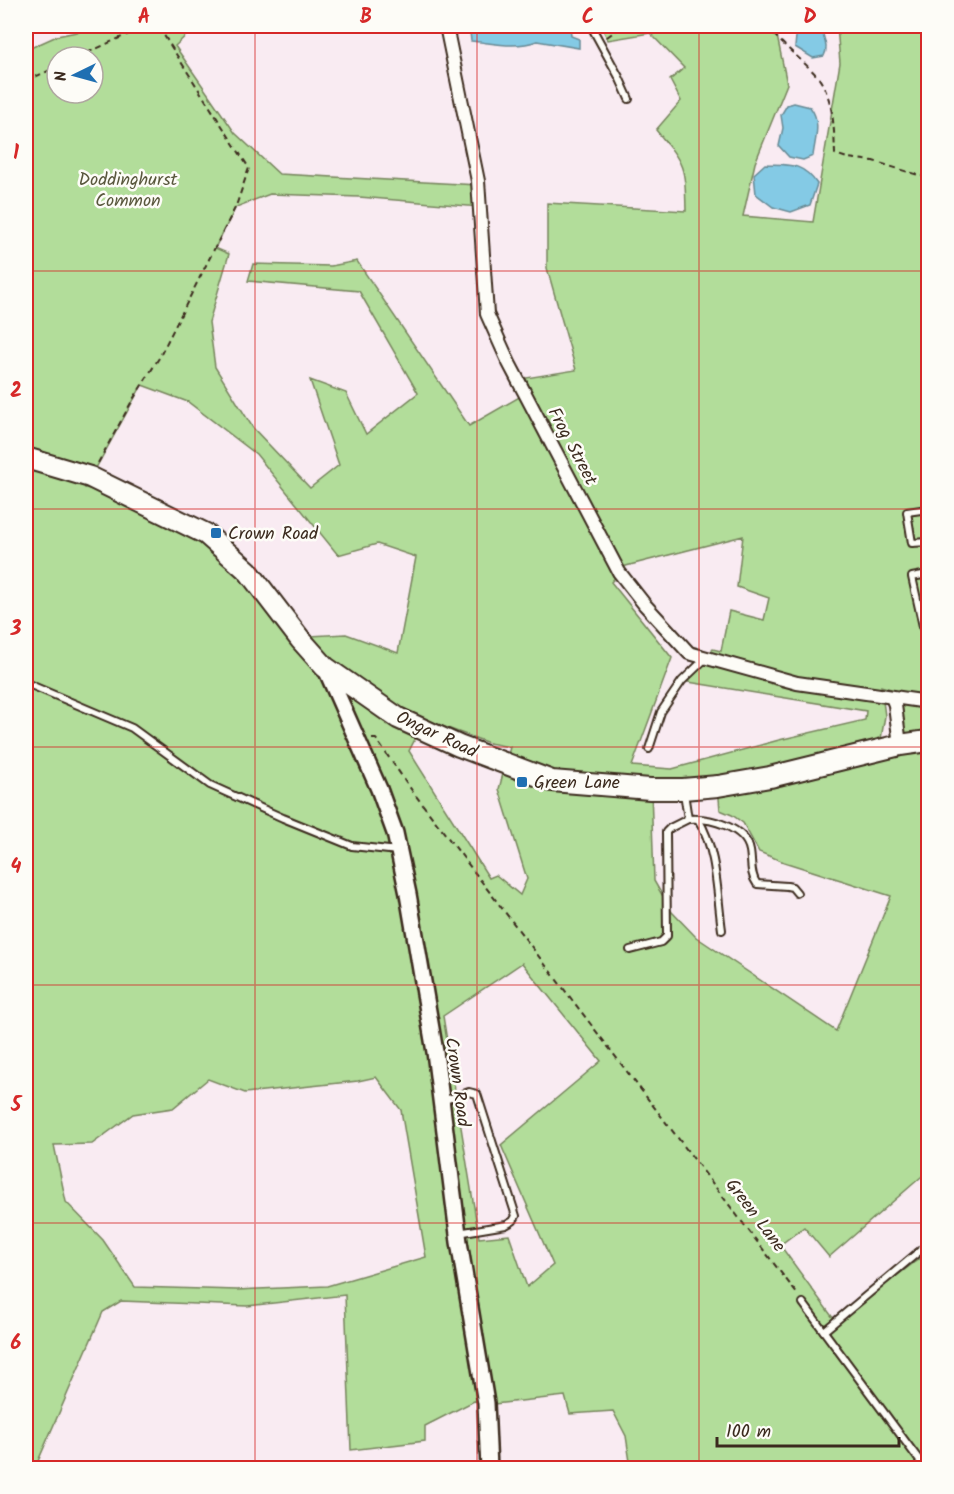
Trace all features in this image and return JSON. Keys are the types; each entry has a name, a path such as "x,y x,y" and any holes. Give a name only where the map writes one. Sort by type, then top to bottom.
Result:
{"main road":[{"name":"Ongar Road","path":"26,458 90,477 206,534 248,571 300,639 325,667 398,718 449,741 552,781 650,789 718,786 770,777 900,745 928,741"}],"street":[{"name":"Frog Street","path":"446,26 478,181 487,314 509,363 619,572 689,653 797,682 928,702"},
{"name":"Crown Road","path":"325,667 379,789 395,832 399,851 434,1041 458,1233 486,1403 489,1468"},
{"path":"344,711 365,695"},
{"path":"892,697 900,745"}],"lane":[{"path":"591,26 629,99"},
{"path":"928,509 907,512 912,543 928,542"},
{"path":"928,574 912,577 928,649"},
{"path":"649,749 661,712 682,681 706,657"},
{"path":"26,682 132,728 210,785 352,846 399,851"},
{"path":"683,789 688,819"},
{"path":"698,818 706,831 710,845 722,930"},
{"path":"630,950 661,942 667,936 666,832 688,819 698,818 728,827 745,838 750,849 753,877 757,884 792,887 797,893"},
{"path":"442,1101 469,1092 477,1094 516,1216 506,1225 458,1233"},
{"path":"824,1330 928,1244"},
{"path":"803,1302 925,1468"}],"path":[{"path":"104,45 146,26"},
{"path":"90,477 164,348 236,206 249,168 158,26"},
{"path":"602,44 606,37 622,26"},
{"path":"767,26 818,78 834,121 835,154 873,161 928,178"},
{"path":"26,81 45,72"},
{"name":"Green Lane","path":"357,739 376,739 413,792 803,1302"}],"green space":[{"name":"Doddinghurst Common","path":"106,26 196,26 175,46 235,133 279,174 478,185 480,207 359,197 270,194 236,207 215,248 229,254 209,322 215,367 253,428 310,488 339,465 310,380 346,393 366,434 418,393 359,291 248,281 253,264 331,266 357,261 469,426 530,391 526,378 576,370 547,268 547,203 686,211 682,167 673,151 656,130 681,101 670,80 684,68 650,33 608,40 601,26 775,26 787,84 755,163 743,216 813,222 840,63 837,26 928,26 928,700 881,686 885,716 879,750 900,745 892,697 928,702 928,1171 829,1257 804,1227 780,1245 836,1322 928,1252 928,1468 631,1468 626,1436 613,1411 570,1414 565,1396 494,1404 474,1401 425,1426 425,1441 351,1450 345,1295 247,1306 121,1301 103,1312 35,1468 26,1468 26,50 57,36","holes":["142,385 188,402 256,454 338,555 377,544 416,557 398,653 346,634 310,636 206,534 133,498 85,488","743,536 737,587 769,598 764,620 729,611 721,651 713,649 682,681 866,711 865,720 672,769 632,766 672,658 611,582 626,566","425,720 489,743 510,747 499,789 527,879 520,895 496,875 489,878 409,751","718,786 720,810 743,823 759,852 891,896 836,1031 696,937 672,912 654,881 651,789","522,963 601,1061 501,1145 553,1265 527,1287 509,1235 479,1238 443,1016","376,1077 401,1110 426,1257 327,1286 237,1290 135,1287 103,1240 66,1202 54,1145 92,1144 133,1114 173,1108 208,1079 245,1093"]}],"water":[{"path":"477,26 570,26 571,36 579,39 579,48 537,41 513,45 471,41 470,32"},
{"path":"797,26 822,26 826,45 824,56 813,58 795,47"},
{"path":"794,103 810,107 817,125 813,156 803,160 789,157 779,146 783,128 781,115 787,105"},
{"path":"765,164 794,166 806,172 817,184 810,205 791,212 773,207 756,194 754,174"}],"place":[{"name":"Crown Road","path":"216,533"},
{"name":"Green Lane","path":"522,782"}]}
